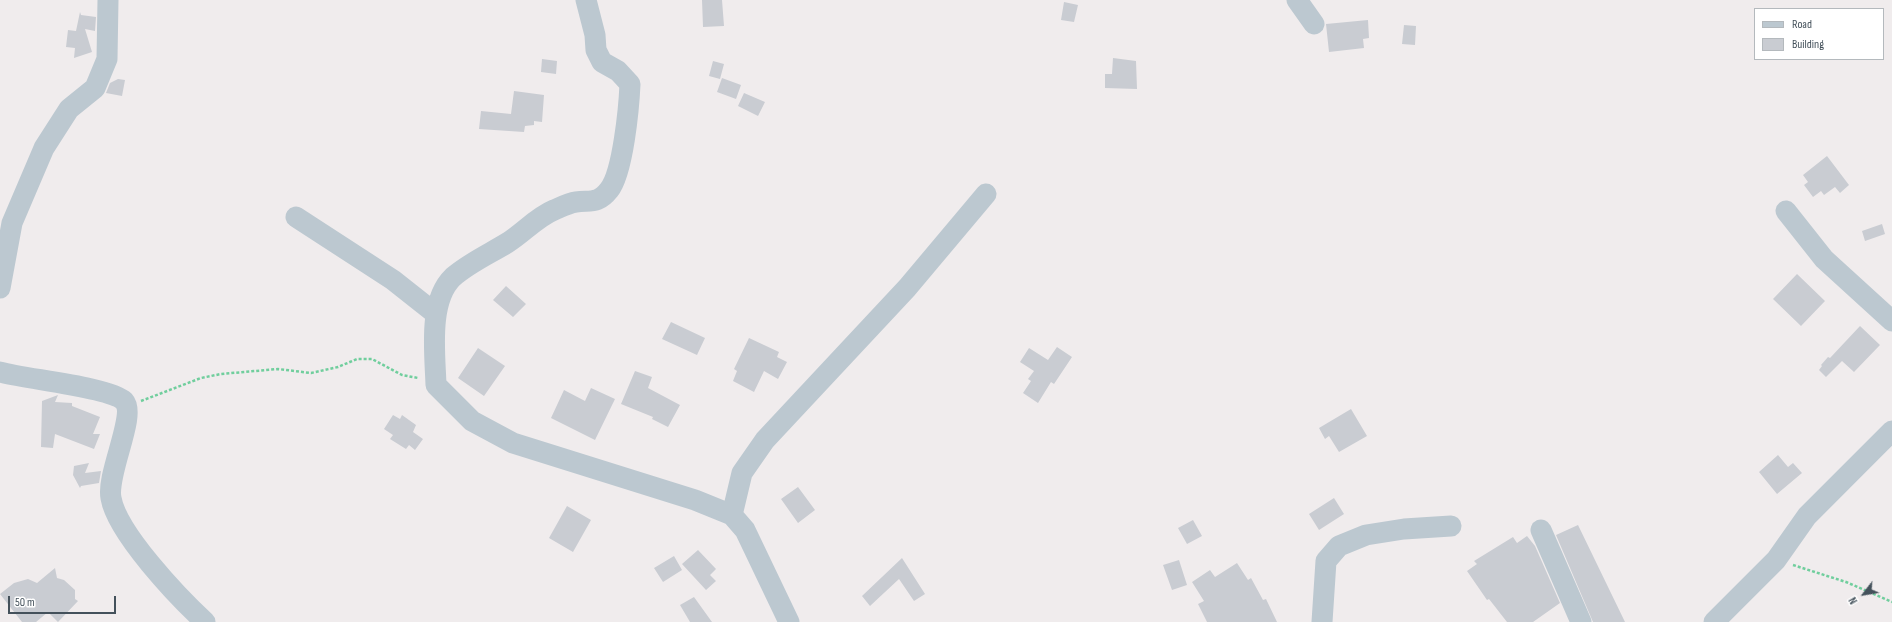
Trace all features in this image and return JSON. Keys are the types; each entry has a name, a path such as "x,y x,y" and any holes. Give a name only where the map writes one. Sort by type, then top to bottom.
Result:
{"street":[{"path":"0,288 12,223 44,148 69,109 95,88 107,59 108,0"},
{"path":"586,0 595,35 596,50 602,62 618,71 630,84 629,102 617,171 609,190 595,201 577,202 544,214 522,234 469,265 446,284 441,294 436,314 436,384 472,420 513,443 695,500 732,515 745,530 790,622"},
{"path":"1297,0 1314,24"},
{"path":"732,515 742,472 765,440 907,288 986,194"},
{"path":"1786,211 1824,259 1892,321"},
{"path":"296,217 393,280 436,314"},
{"path":"0,372 20,378 85,388 118,396 125,402 128,411 127,425 112,469 110,497 120,523 149,562 205,622"},
{"path":"1714,622 1776,560 1807,516 1892,431"},
{"path":"1322,622 1326,561 1339,546 1366,535 1404,529 1451,526"},
{"path":"1541,530 1581,622"}],"path":[{"path":"125,402 140,402 202,378 221,374 278,369 311,373 338,367 356,359 372,359 402,375 436,384"},
{"path":"1776,560 1846,582 1892,602"}],"building":[{"path":"702,0 722,0 724,26 703,27"},
{"path":"1064,2 1078,5 1074,22 1061,20"},
{"path":"80,12 81,15 96,17 95,31 85,29 92,52 74,58 75,48 66,47 68,30 76,31"},
{"path":"1368,20 1369,38 1363,39 1364,48 1329,52 1326,24"},
{"path":"1404,25 1416,26 1415,45 1402,44"},
{"path":"1113,58 1136,61 1137,89 1105,88 1105,74 1112,74"},
{"path":"542,59 557,61 556,74 541,72"},
{"path":"713,61 724,64 720,79 709,76"},
{"path":"722,78 741,85 736,99 717,92"},
{"path":"118,79 125,80 122,96 106,93 110,83"},
{"path":"514,91 544,95 542,122 534,121 534,125 525,126 524,132 479,129 481,111 511,114"},
{"path":"744,93 765,102 758,116 738,106"},
{"path":"1827,156 1849,185 1840,193 1835,187 1824,195 1821,191 1813,197 1804,185 1808,182 1803,175"},
{"path":"1882,224 1885,234 1865,241 1862,231"},
{"path":"1797,274 1825,301 1801,326 1773,299"},
{"path":"506,286 526,304 513,317 493,300"},
{"path":"671,322 705,338 697,355 662,339"},
{"path":"1860,326 1880,345 1854,372 1842,361 1826,377 1819,370 1822,366 1821,365 1828,357 1830,358"},
{"path":"749,338 779,352 777,357 787,362 778,379 764,371 754,392 733,381 737,371 734,369"},
{"path":"1057,347 1072,357 1054,384 1051,382 1038,403 1023,393 1031,381 1028,379 1034,371 1020,362 1029,348 1048,360"},
{"path":"478,348 505,366 484,396 458,378"},
{"path":"635,371 652,377 648,388 680,405 668,427 652,419 653,417 621,404"},
{"path":"591,388 615,399 595,440 551,418 564,390 585,401"},
{"path":"58,395 55,402 72,403 72,406 100,417 93,434 100,434 94,449 55,434 53,448 41,447 42,401"},
{"path":"1351,409 1367,436 1339,452 1329,436 1325,439 1319,428"},
{"path":"393,415 400,419 402,415 416,425 413,432 423,439 415,450 409,445 406,449 390,439 393,435 384,429"},
{"path":"1778,455 1788,467 1793,463 1802,473 1777,494 1759,472"},
{"path":"89,463 85,473 101,471 99,483 81,486 80,488 73,475 74,466"},
{"path":"798,487 815,510 798,523 781,499"},
{"path":"1334,498 1344,514 1319,530 1309,514"},
{"path":"567,506 591,520 573,552 549,538"},
{"path":"1193,520 1202,536 1187,544 1178,528"},
{"path":"1578,525 1625,622 1593,622 1556,535"},
{"path":"1527,536 1535,546 1560,603 1533,622 1507,622 1489,599 1487,600 1467,571 1477,564 1474,561 1513,537 1517,543"},
{"path":"698,550 716,569 710,575 716,581 706,590 682,564"},
{"path":"674,556 682,570 663,582 654,568"},
{"path":"902,558 925,594 914,601 899,579 870,606 862,596"},
{"path":"1179,560 1187,585 1172,590 1163,565"},
{"path":"1237,563 1248,580 1251,578 1263,600 1266,599 1277,622 1207,622 1198,604 1204,601 1192,582 1210,570 1215,577"},
{"path":"55,568 57,578 64,580 75,590 75,599 78,601 58,622 48,612 36,622 22,622 0,594 14,583 28,579 37,583"},
{"path":"694,597 712,622 690,622 680,605"}]}
